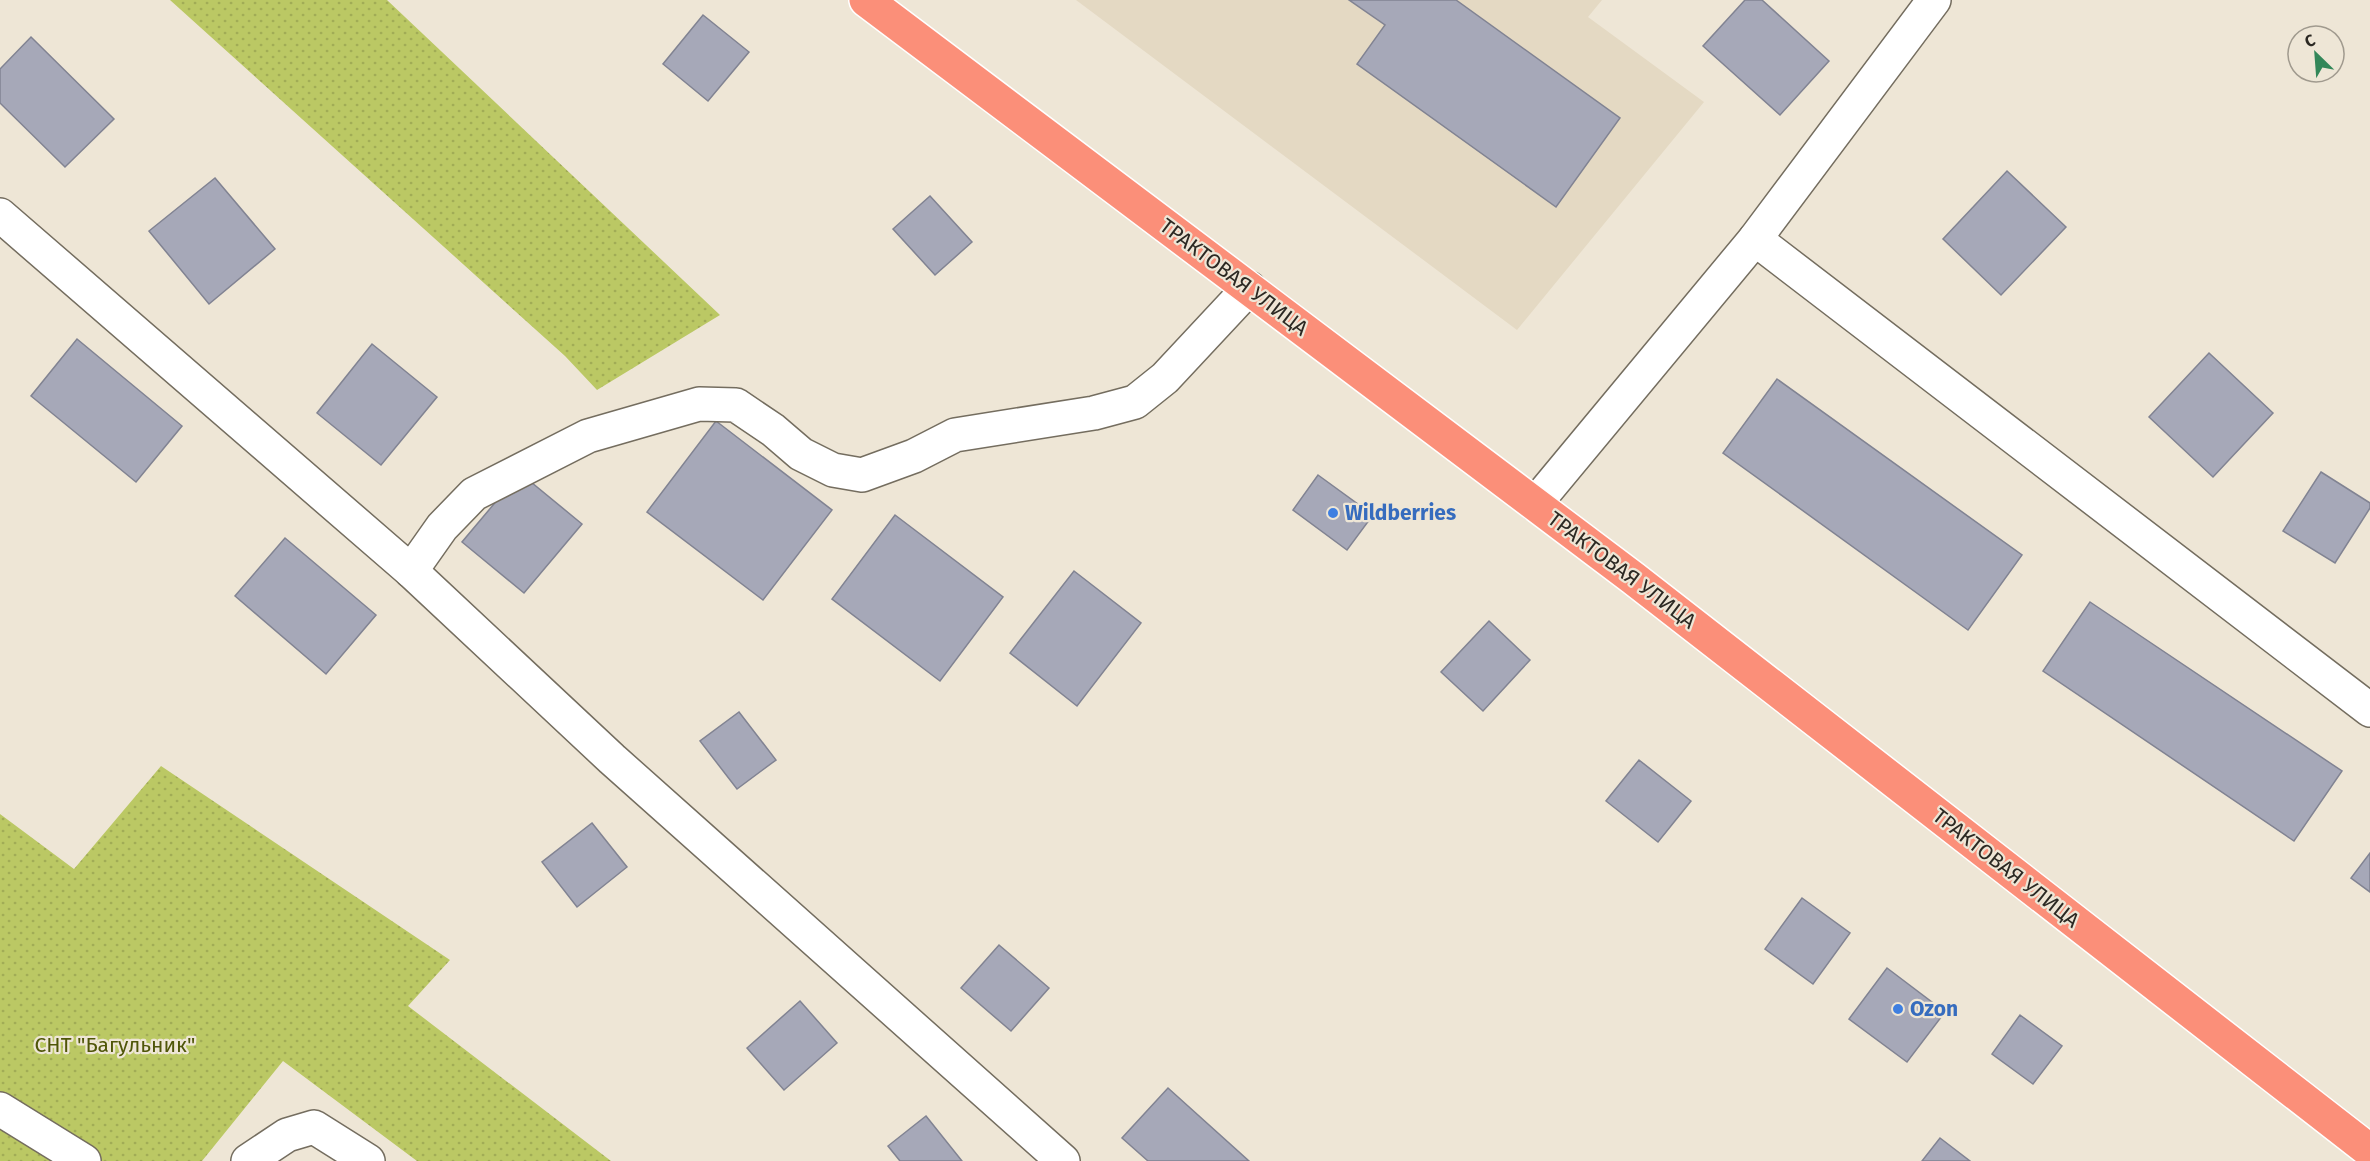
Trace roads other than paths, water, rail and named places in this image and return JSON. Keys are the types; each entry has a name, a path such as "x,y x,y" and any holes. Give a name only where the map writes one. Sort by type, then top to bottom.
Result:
{"highway":[{"name":"ТРАКТОВАЯ УЛИЦА","path":"866,0 1535,504 2370,1151"}],"street":[{"path":"1535,504 1755,239 1934,0"},
{"path":"0,215 411,571 612,759 1063,1161"},
{"path":"1755,239 2370,710"},
{"path":"411,571 442,527 474,494 588,436 699,404 736,405 773,430 801,454 832,470 862,475 914,456 954,435 1094,413 1135,402 1166,378 1249,288"},
{"path":"0,1109 84,1161"},
{"path":"248,1161 287,1135 314,1127 368,1161"}],"place":[{"name":"Wildberries","path":"1333,513"},
{"name":"Ozon","path":"1898,1009"}],"park label":[{"name":"СНТ \"Багульник\"","path":"115,1045"}]}
